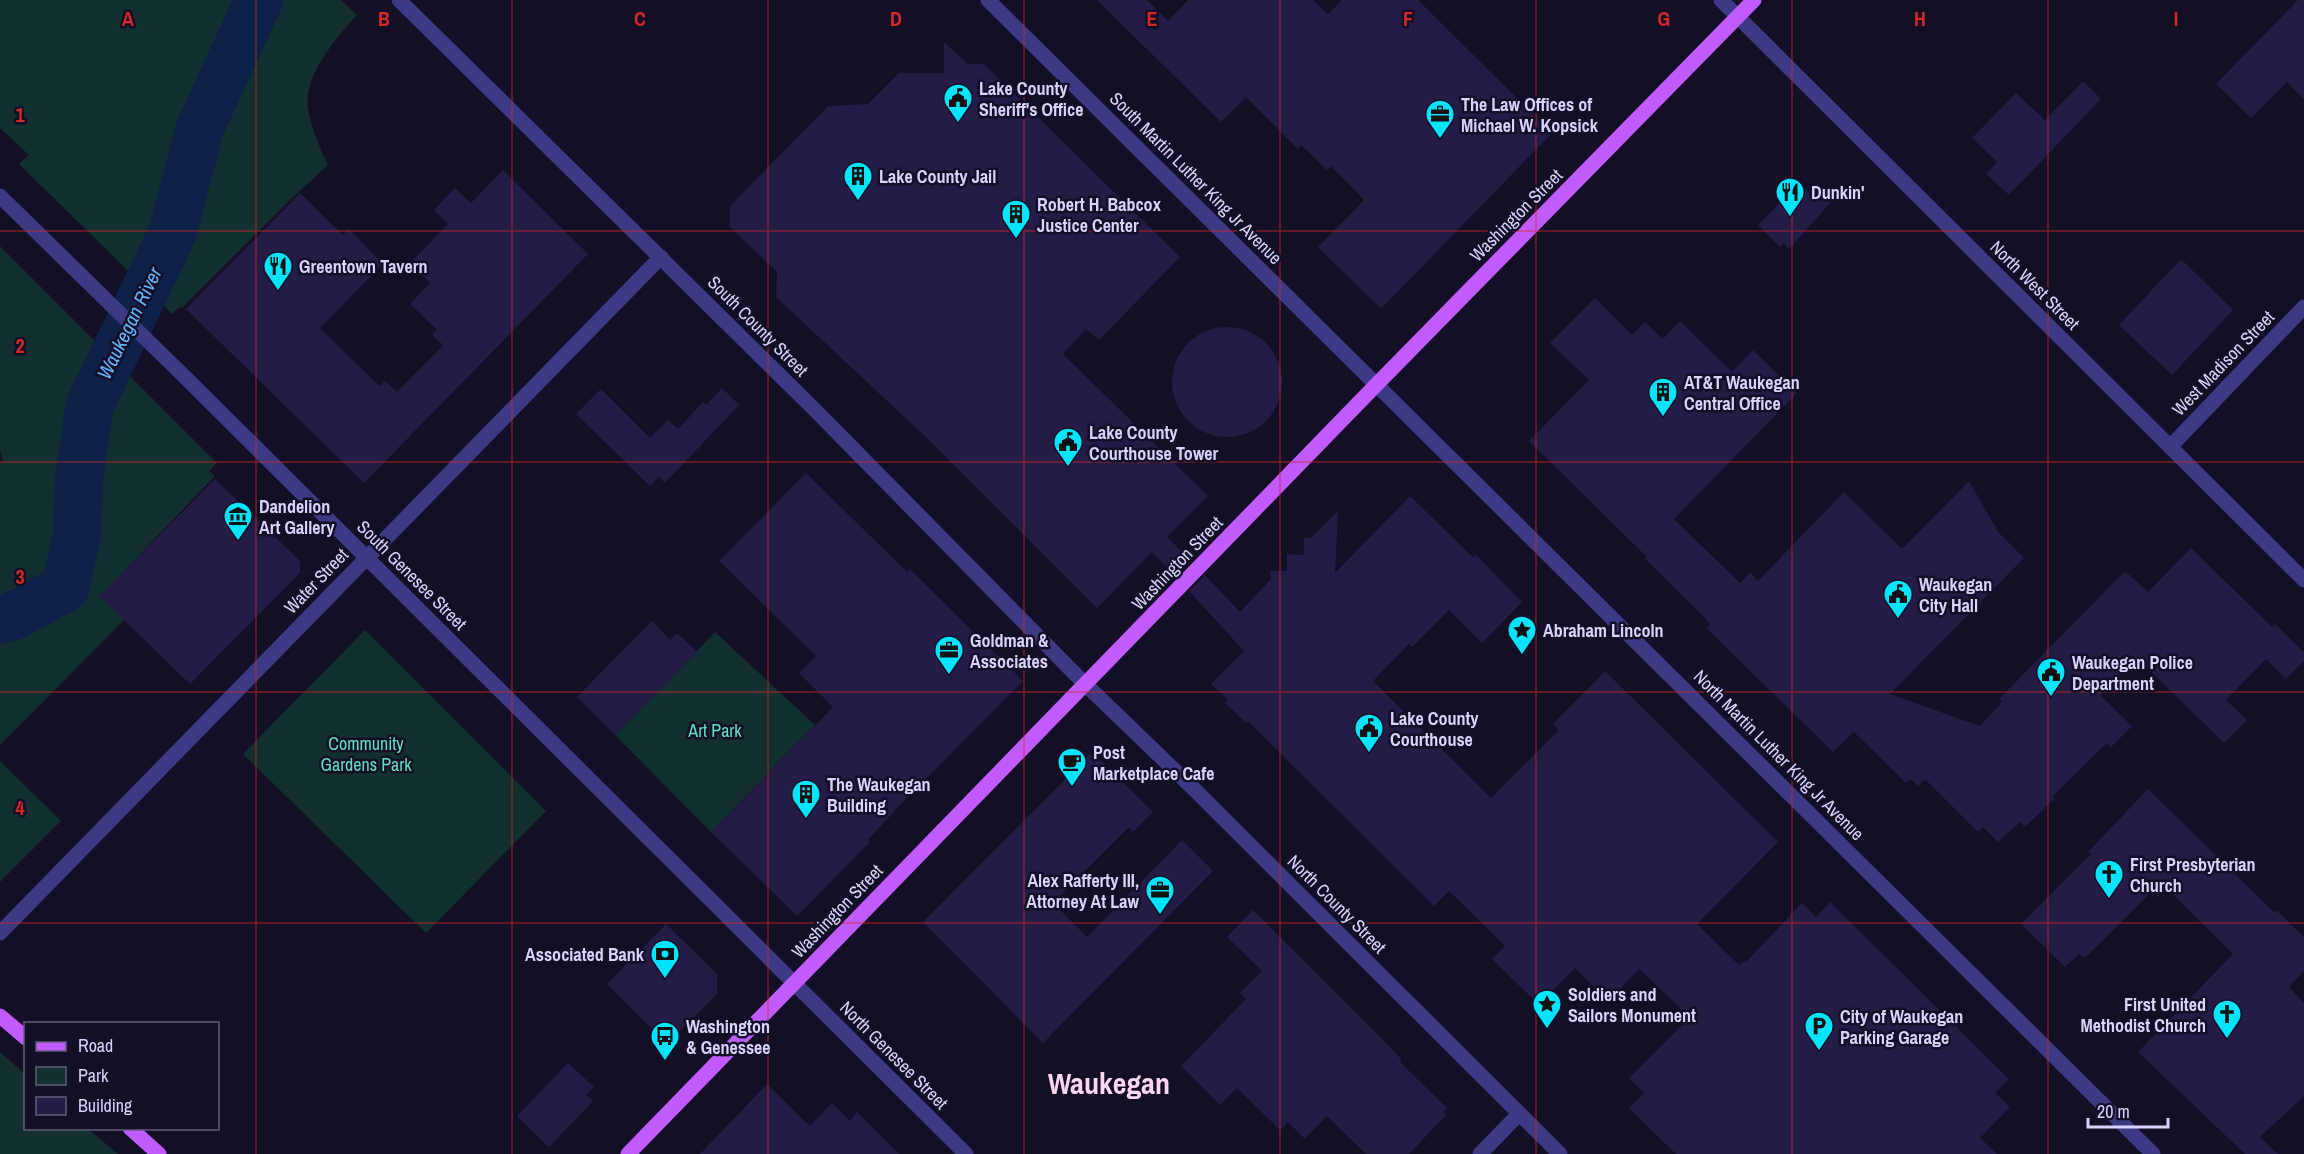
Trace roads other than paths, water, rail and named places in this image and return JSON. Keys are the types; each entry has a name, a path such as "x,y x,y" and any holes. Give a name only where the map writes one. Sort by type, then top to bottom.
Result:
{"main road":[{"name":"Washington Street","path":"628,1154 1754,0"},
{"path":"0,1016 24,1036"},
{"path":"132,1130 159,1154"}],"street":[{"name":"South County Street","path":"399,0 815,410 1085,684"},
{"name":"South Martin Luther King Jr Avenue","path":"988,0 1377,384"},
{"name":"North West Street","path":"1721,0 2304,580"},
{"name":"South Genesee Street","path":"0,196 191,383 794,984"},
{"name":"Water Street","path":"0,933 661,257"},
{"name":"West Madison Street","path":"2170,447 2304,307"},
{"name":"North Martin Luther King Jr Avenue","path":"1377,384 2153,1154"},
{"name":"North County Street","path":"1085,684 1195,790 1560,1154"},
{"name":"North Genesee Street","path":"794,984 966,1154"},
{"path":"1480,1154 1520,1113"}],"waterway":[{"name":"Waukegan River","path":"0,620 13,616 65,588 77,535 79,478 90,405 172,234 200,128 259,0"}],"place":[{"name":"Lake County Sheriff's Office","path":"958,124"},
{"name":"The Law Offices of Michael W. Kopsick","path":"1440,140"},
{"name":"Lake County Jail","path":"858,202"},
{"name":"Dunkin'","path":"1790,218"},
{"name":"Robert H. Babcox Justice Center","path":"1016,240"},
{"name":"Greentown Tavern","path":"278,292"},
{"name":"AT&T Waukegan Central Office","path":"1663,418"},
{"name":"Lake County Courthouse Tower","path":"1068,468"},
{"name":"Dandelion Art Gallery","path":"238,542"},
{"name":"Waukegan City Hall","path":"1898,620"},
{"name":"Abraham Lincoln","path":"1522,656"},
{"name":"Goldman & Associates","path":"949,676"},
{"name":"Waukegan Police Department","path":"2051,698"},
{"name":"Lake County Courthouse","path":"1369,754"},
{"name":"Post Marketplace Cafe","path":"1072,788"},
{"name":"The Waukegan Building","path":"806,820"},
{"name":"First Presbyterian Church","path":"2109,900"},
{"name":"Alex Rafferty III, Attorney At Law","path":"1160,916"},
{"name":"Associated Bank","path":"665,980"},
{"name":"Soldiers and Sailors Monument","path":"1547,1030"},
{"name":"First United Methodist Church","path":"2227,1040"},
{"name":"City of Waukegan Parking Garage","path":"1819,1052"},
{"name":"Washington & Genessee","path":"665,1062"}],"district":[{"name":"Waukegan","path":"1109,1083"}],"park label":[{"name":"Art Park","path":"715,730"},
{"name":"Community Gardens Park","path":"366,753"}]}
